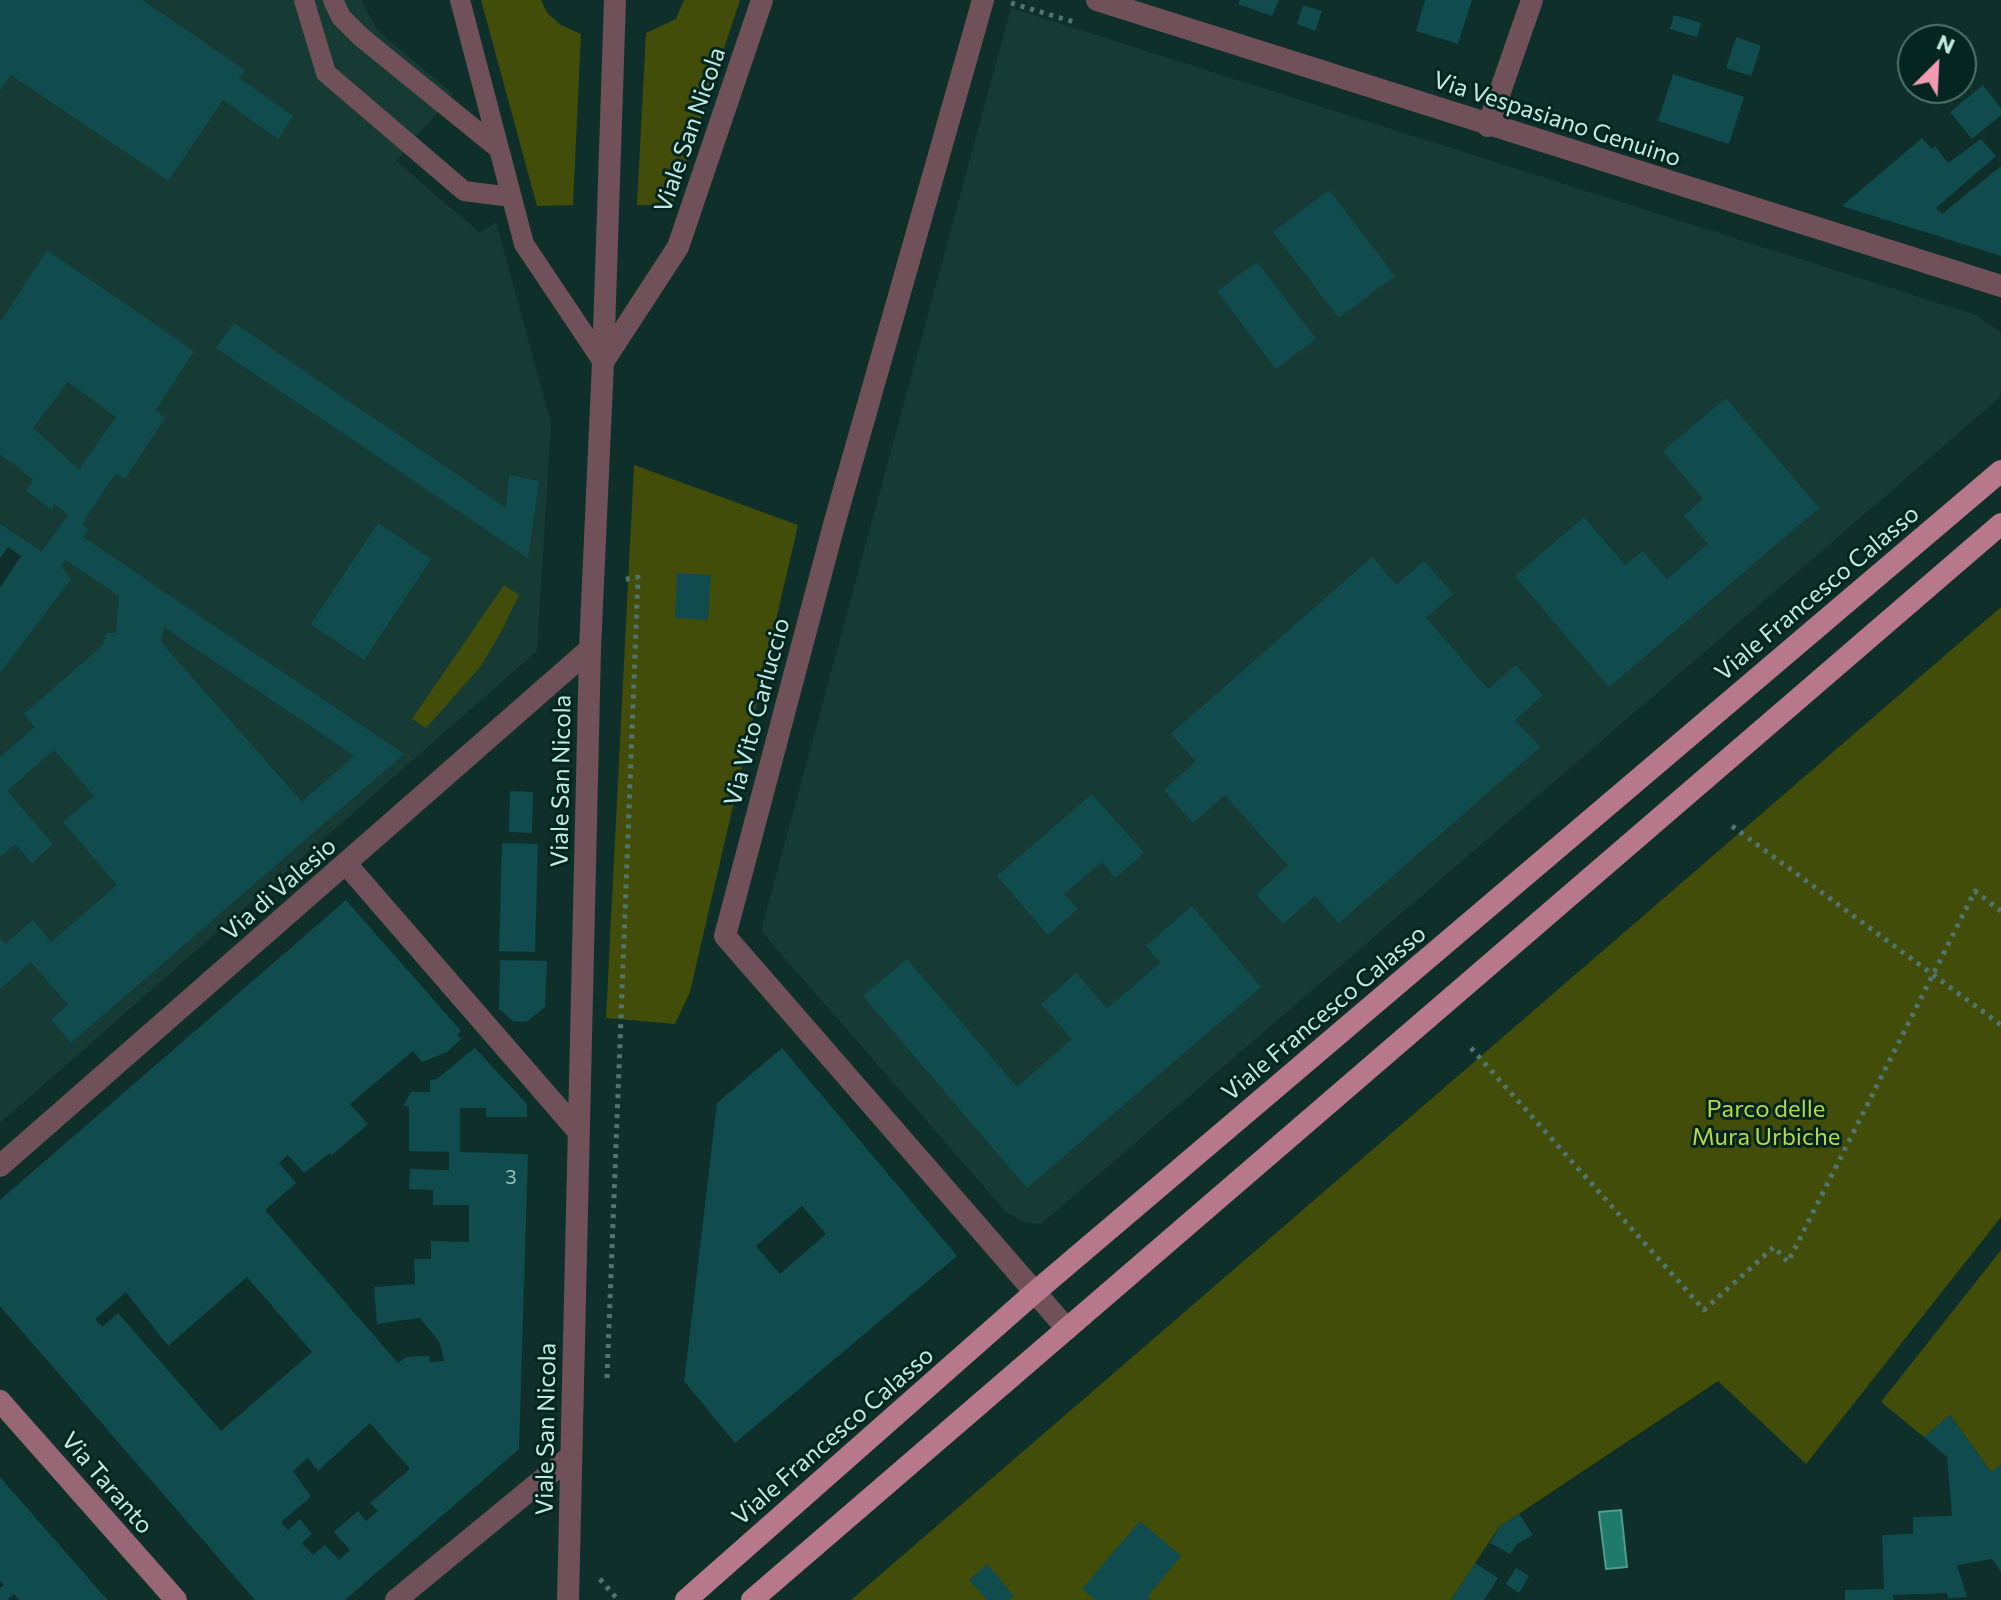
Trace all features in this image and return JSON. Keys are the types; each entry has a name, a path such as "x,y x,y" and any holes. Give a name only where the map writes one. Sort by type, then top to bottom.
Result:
{"main road":[{"name":"Viale Francesco Calasso","path":"686,1600 1034,1293 2001,471"},
{"path":"752,1600 2001,524"},
{"name":"Via Taranto","path":"0,1401 176,1600"}],"street":[{"path":"603,362 615,0"},
{"name":"Viale San Nicola","path":"568,1600 590,649 603,362 678,247 762,0"},
{"name":"Via Vito Carluccio","path":"983,0 835,521 725,936 1067,1329"},
{"name":"Via Vespasiano Genuino","path":"1097,0 2001,286"},
{"path":"1488,126 1532,0"},
{"name":"Via di Valesio","path":"0,1166 590,649"},
{"path":"347,865 578,1131"},
{"path":"396,1600 571,1456"}],"lane":[{"path":"304,0 326,73 464,191 511,197"},
{"path":"333,0 341,17 361,37 499,149"},
{"path":"460,0 524,244 603,362"}],"path":[{"path":"593,584 638,577 607,1392"},
{"path":"1732,826 2001,1025"},
{"path":"1471,1048 1704,1310 1774,1247 1788,1262 1975,891 2001,911"},
{"path":"600,1564 599,1579 618,1600"}],"shaded area":[{"path":"0,0 361,0 377,30 453,94 396,161 480,233 496,222 551,423 537,651 0,1123 0,628 52,558 0,524"},
{"path":"1011,8 1976,315 2001,332 2001,394 1998,399 1041,1224 1025,1223 1006,1212 761,931"},
{"path":"1621,1510 1627,1567 1606,1569 1599,1512"}],"green space":[{"path":"481,0 541,0 548,14 561,25 581,34 573,205 537,206"},
{"path":"684,0 740,0 672,206 637,205 646,33 676,19"},
{"path":"634,465 798,525 690,992 675,1024 606,1018"},
{"path":"504,585 519,595 502,630 481,666 426,728 412,719"},
{"name":"Parco delle Mura Urbiche","path":"2001,607 2001,1217 1806,1464 1718,1381 1499,1527 1451,1600 851,1600"},
{"path":"2001,1250 2001,1464 1991,1472 1950,1415 1924,1437 1881,1402"}],"building":[{"path":"0,0 142,0 245,70 239,78 293,116 278,139 223,100 168,181 11,75 0,91"},
{"path":"1240,0 1279,0 1272,16 1238,4"},
{"path":"1425,0 1472,0 1458,44 1416,31"},
{"path":"1303,5 1322,11 1315,31 1297,24"},
{"path":"1674,15 1701,23 1697,37 1670,29"},
{"path":"1736,37 1761,46 1751,76 1726,68"},
{"path":"1673,74 1744,97 1729,144 1658,121"},
{"path":"1983,85 2001,108 2001,115 1972,139 1950,112 1960,104 1977,104 1977,90"},
{"path":"1922,138 1932,149 1935,146 1948,163 1981,139 1996,156 1936,208 1942,214 2001,166 2001,256 1842,206"},
{"path":"1329,190 1395,276 1339,318 1273,232"},
{"path":"47,250 194,351 156,410 165,418 125,479 115,474 82,524 88,529 83,537 404,754 71,1043 51,1019 68,1005 31,962 0,989 0,938 5,944 33,920 51,942 117,885 63,822 94,796 54,750 7,791 53,844 32,863 15,844 0,857 0,757 35,727 24,714 103,645 107,633 116,633 119,596 65,560 61,566 71,579 0,673 0,588 21,556 8,547 0,558 0,524 42,551 68,515 54,504 52,510 26,491 34,480 0,454 0,323","holes":["68,382 116,417 79,469 33,428","164,627 354,756 302,802 161,642"]},
{"path":"1257,262 1316,339 1276,369 1217,291"},
{"path":"234,323 506,508 509,475 539,481 528,558 216,348"},
{"path":"1726,398 1819,508 1609,687 1515,576 1584,517 1625,565 1643,551 1667,579 1708,544 1684,516 1703,499 1663,451"},
{"path":"378,523 431,559 364,660 311,624"},
{"path":"1372,557 1396,585 1424,561 1453,594 1426,618 1488,689 1516,665 1543,695 1515,720 1540,747 1339,923 1315,896 1283,924 1256,894 1288,866 1225,795 1193,823 1164,790 1196,761 1171,734"},
{"path":"677,573 711,575 708,620 675,618"},
{"path":"510,791 533,792 532,833 509,832"},
{"path":"1092,794 1144,853 1115,878 1102,862 1064,894 1078,909 1048,935 997,876"},
{"path":"502,843 538,844 535,952 499,951"},
{"path":"346,900 461,1031 457,1035 461,1039 447,1052 422,1062 413,1051 350,1104 368,1124 332,1155 330,1153 304,1173 288,1155 279,1163 296,1183 265,1210 398,1363 406,1357 429,1356 430,1362 444,1361 440,1343 420,1318 377,1324 374,1287 415,1284 414,1259 431,1259 431,1241 469,1242 469,1205 433,1205 433,1190 409,1189 410,1169 449,1170 449,1152 409,1151 409,1106 403,1106 411,1092 430,1092 430,1080 437,1079 475,1048 527,1104 527,1117 486,1117 486,1108 460,1108 460,1152 528,1154 519,1449 345,1600 255,1600 0,1306 0,1200","holes":["247,1277 312,1352 221,1431 118,1313 102,1327 95,1319 126,1292 168,1346","370,1423 410,1469 370,1503 378,1511 366,1521 358,1511 334,1532 350,1550 339,1560 325,1545 313,1555 302,1543 312,1534 300,1519 288,1530 281,1522 311,1497 293,1471 308,1458 318,1471"]},
{"path":"1192,906 1261,987 1027,1188 863,996 907,959 1017,1087 1072,1039 1041,1004 1076,973 1107,1009 1160,963 1146,946"},
{"path":"500,960 547,961 545,1007 526,1022 513,1021 499,1009"},
{"path":"782,1048 957,1256 735,1443 684,1381 717,1103","holes":["802,1206 826,1234 780,1274 756,1246"]},
{"path":"1950,1415 1991,1472 2001,1464 2001,1572 1992,1559 1957,1565 1967,1597 1948,1598 1947,1593 1893,1595 1894,1600 1845,1600 1845,1590 1884,1589 1882,1535 1913,1534 1913,1517 1952,1516 1947,1457 1924,1437"},
{"path":"0,1477 108,1600 19,1600 14,1594 7,1600 0,1600 0,1588 4,1585 0,1581"},
{"path":"1519,1514 1533,1535 1517,1544 1510,1554 1490,1543 1499,1527"},
{"path":"1140,1521 1181,1556 1148,1596 1152,1600 1095,1600 1082,1589"},
{"path":"1475,1563 1498,1578 1484,1600 1451,1600"},
{"path":"987,1564 1014,1596 1009,1600 987,1600 969,1580"},
{"path":"1516,1568 1529,1576 1519,1593 1506,1584"}]}
